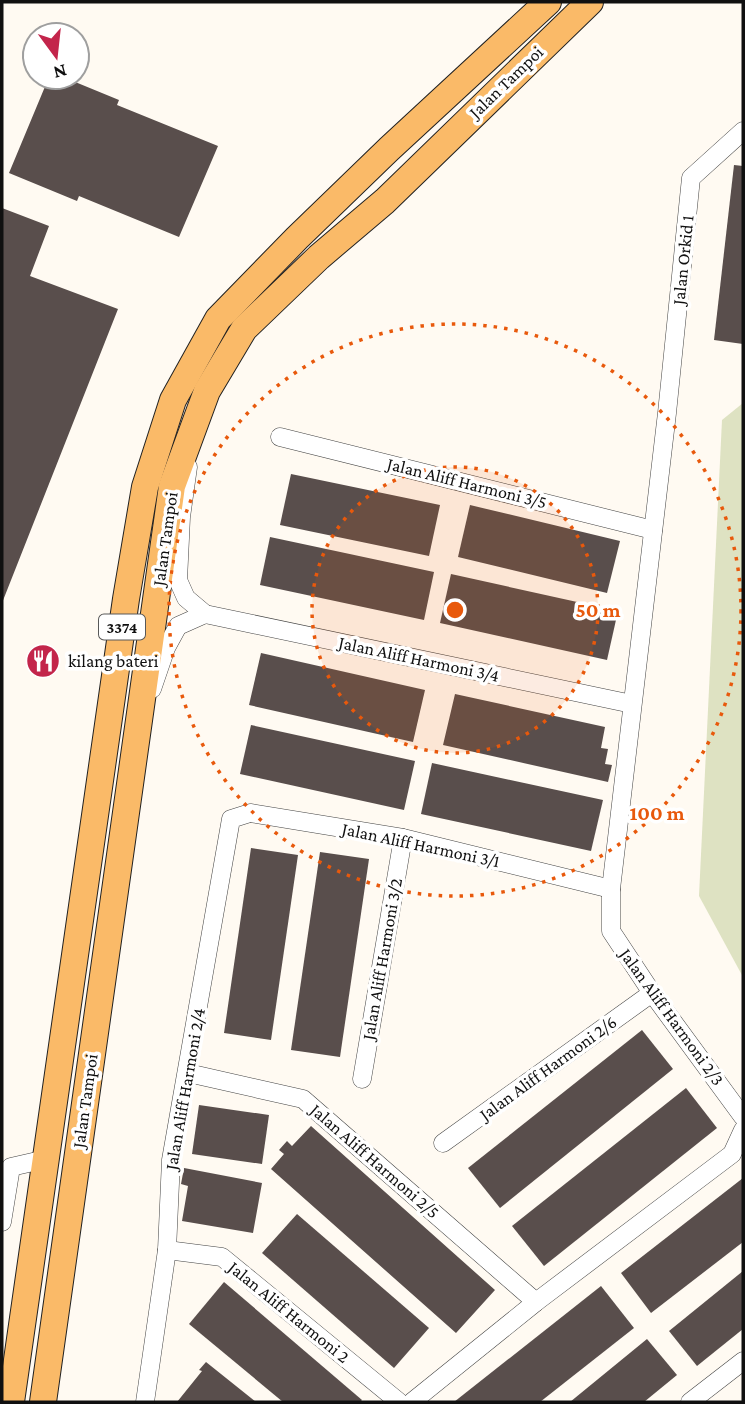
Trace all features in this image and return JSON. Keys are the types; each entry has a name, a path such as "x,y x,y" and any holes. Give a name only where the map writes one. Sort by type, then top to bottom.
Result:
{"main road":[{"name":"Jalan Tampoi","path":"11,1402 138,524 145,487 173,400 218,319 380,158 548,2"},
{"name":"Jalan Tampoi","path":"43,1402 172,486 207,391 244,329 319,257 385,201 590,2"}],"street":[{"name":"Jalan Orkid 1","path":"667,413 691,178 743,131"},
{"name":"Jalan Aliff Harmoni 2/3","path":"667,413 611,889 611,931 652,993 743,1117"},
{"path":"138,733 166,648 178,626 206,614 186,598 178,580 181,517 195,422"},
{"name":"Jalan Aliff Harmoni 3/5","path":"280,437 653,530"},
{"name":"Jalan Aliff Harmoni 3/4","path":"206,614 632,704"},
{"name":"Jalan Aliff Harmoni 3/1","path":"230,819 250,813 403,838 611,889"},
{"name":"Jalan Aliff Harmoni 2/4","path":"145,1402 167,1250 171,1160 230,819"},
{"name":"Jalan Aliff Harmoni 3/2","path":"362,1079 403,838"},
{"name":"Jalan Aliff Harmoni 2/6","path":"443,1143 652,993"},
{"name":"Jalan Aliff Harmoni 2/5","path":"188,1073 303,1099 536,1302"},
{"path":"412,1402 536,1302 732,1154 743,1130"},
{"path":"2,1222 11,1167 46,1159"},
{"name":"Jalan Aliff Harmoni 2","path":"167,1250 222,1257 398,1402"},
{"path":"690,1402 743,1361"}],"green space":[{"path":"743,403 743,977 699,896 722,420"}],"building":[{"path":"91,88 119,100 117,105 218,146 179,237 79,196 77,201 9,173 43,91 91,91"},
{"path":"734,165 743,166 743,344 714,340"},
{"path":"2,208 49,226 30,276 118,309 2,603"},
{"path":"291,474 440,505 429,556 280,525"},
{"path":"470,505 620,541 607,593 458,557"},
{"path":"270,537 434,572 424,620 260,585"},
{"path":"451,574 618,611 607,660 440,623"},
{"path":"261,653 425,690 413,742 249,705"},
{"path":"455,694 605,727 601,748 608,749 605,764 612,765 608,782 443,745"},
{"path":"251,725 415,761 404,810 240,774"},
{"path":"432,763 603,800 591,851 421,814"},
{"path":"251,848 298,855 271,1040 224,1033"},
{"path":"320,852 369,859 340,1057 291,1050"},
{"path":"642,1030 673,1069 500,1208 468,1168"},
{"path":"686,1088 717,1128 544,1266 512,1226"},
{"path":"199,1105 269,1115 262,1164 192,1154"},
{"path":"311,1126 495,1290 456,1333 271,1169 284,1154 279,1150 287,1141 292,1146"},
{"path":"184,1168 262,1183 253,1233 182,1221 188,1186 181,1184"},
{"path":"743,1178 743,1242 651,1313 621,1273"},
{"path":"297,1214 429,1328 394,1368 262,1253"},
{"path":"743,1271 743,1329 697,1366 669,1331"},
{"path":"224,1282 362,1400 283,1402 189,1324"},
{"path":"601,1286 634,1328 540,1402 454,1402"},
{"path":"647,1339 677,1375 644,1402 570,1402"},
{"path":"206,1362 256,1402 177,1402"}],"place":[{"name":"kilang bateri","path":"43,661"}]}
